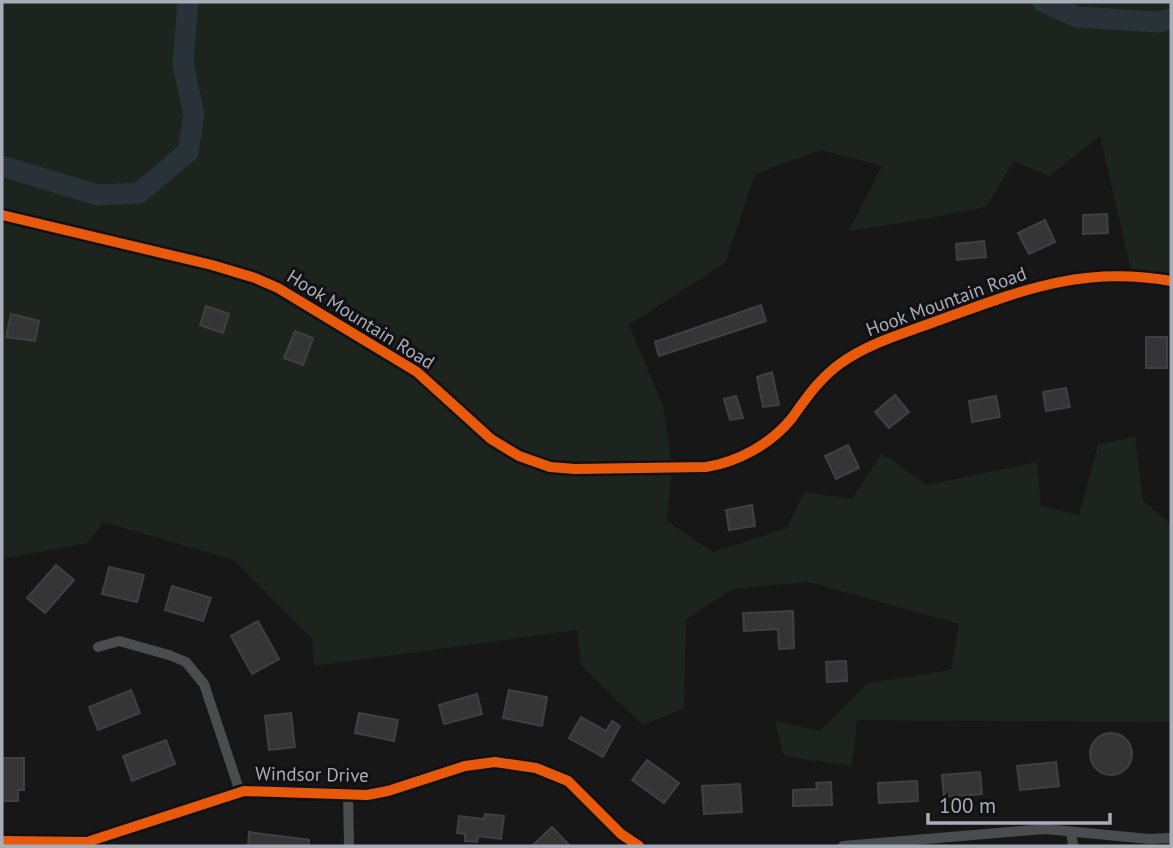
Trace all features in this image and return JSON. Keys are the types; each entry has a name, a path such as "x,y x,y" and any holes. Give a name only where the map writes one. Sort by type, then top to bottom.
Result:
{"street":[{"name":"Hook Mountain Road","path":"2,215 212,265 278,288 417,372 504,448 534,463 575,469 706,467 723,464 738,458 780,431 811,390 841,362 886,340 1015,293 1055,282 1096,276 1144,276 1171,281"},
{"path":"98,647 119,641 169,655 186,662 194,669 204,684 240,792"},
{"name":"Windsor Drive","path":"2,841 87,842 240,792 367,795 481,763 520,764 546,771 568,782 636,846"},
{"path":"348,794 349,846"},
{"path":"843,846 1045,829 1149,839 1171,838"},
{"path":"1072,832 1073,846"}],"shaded area":[{"path":"2,2 1171,2 1171,281 1132,274 1100,136 1049,176 1014,161 986,207 849,231 882,166 821,150 755,174 725,263 629,325 663,406 672,466 667,521 713,552 787,528 804,492 852,499 882,453 927,485 1037,462 1041,506 1079,515 1098,445 1135,436 1143,501 1171,524 1171,722 857,720 852,766 784,756 775,721 820,731 868,683 951,670 959,624 808,582 733,589 686,619 684,708 643,725 581,666 577,630 314,666 312,639 234,560 103,522 88,543 2,559"}],"building":[{"path":"1107,214 1108,233 1083,234 1083,215"},
{"path":"1045,220 1055,242 1029,254 1018,233"},
{"path":"984,241 986,257 957,260 956,244"},
{"path":"761,305 766,321 659,356 655,342"},
{"path":"206,306 229,314 223,333 200,325"},
{"path":"11,314 39,321 35,341 6,337"},
{"path":"295,331 313,338 303,365 284,358"},
{"path":"1146,337 1167,337 1167,368 1146,368"},
{"path":"772,372 779,405 763,407 757,377"},
{"path":"1066,388 1070,407 1046,411 1043,392"},
{"path":"895,395 909,412 889,428 875,412"},
{"path":"736,396 743,418 730,420 724,399"},
{"path":"996,396 1000,417 972,422 969,401"},
{"path":"848,445 859,468 836,479 825,456"},
{"path":"752,505 755,526 729,530 726,510"},
{"path":"56,565 74,580 45,613 27,598"},
{"path":"109,567 144,575 137,602 102,594"},
{"path":"172,586 211,598 203,621 165,610"},
{"path":"793,611 794,648 779,649 778,629 744,631 743,613"},
{"path":"258,621 279,659 252,674 231,636"},
{"path":"846,661 847,681 827,682 826,662"},
{"path":"131,690 140,713 98,730 89,707"},
{"path":"509,690 547,697 542,726 503,718"},
{"path":"477,694 482,714 444,724 439,705"},
{"path":"291,713 295,747 269,750 265,716"},
{"path":"359,713 398,720 394,741 355,733"},
{"path":"581,717 606,731 612,721 620,726 603,757 569,738"},
{"path":"1111,733 1126,739 1132,754 1126,769 1111,775 1096,769 1090,754 1096,739"},
{"path":"166,740 175,764 132,781 123,756"},
{"path":"2,758 24,758 24,790 18,790 18,801 2,801"},
{"path":"647,760 679,783 664,803 632,780"},
{"path":"1056,762 1059,786 1020,790 1017,766"},
{"path":"980,772 982,794 944,797 942,775"},
{"path":"917,781 918,801 879,803 878,783"},
{"path":"831,782 832,805 793,806 793,790 817,789 816,783"},
{"path":"740,784 742,812 704,814 702,786"},
{"path":"485,814 504,816 501,839 478,836 477,842 465,841 465,834 457,833 459,816 484,819"},
{"path":"552,827 570,846 532,846"},
{"path":"249,832 309,840 309,846 248,846"}],"waterway":[{"path":"2,166 97,195 139,193 188,152 194,115 183,63 188,2"},
{"path":"1043,2 1077,17 1159,22 1171,19"}],"cycle path":[{"path":"2,215 212,265 278,288 417,372 491,439 519,456 550,467 575,469 718,465 764,444 784,427 820,381 833,369 852,356 886,340 1050,284 1107,276 1171,281"},
{"path":"2,841 87,842 244,791 367,795 388,791 465,766 495,762 536,768 568,781 621,834 639,846"}]}
